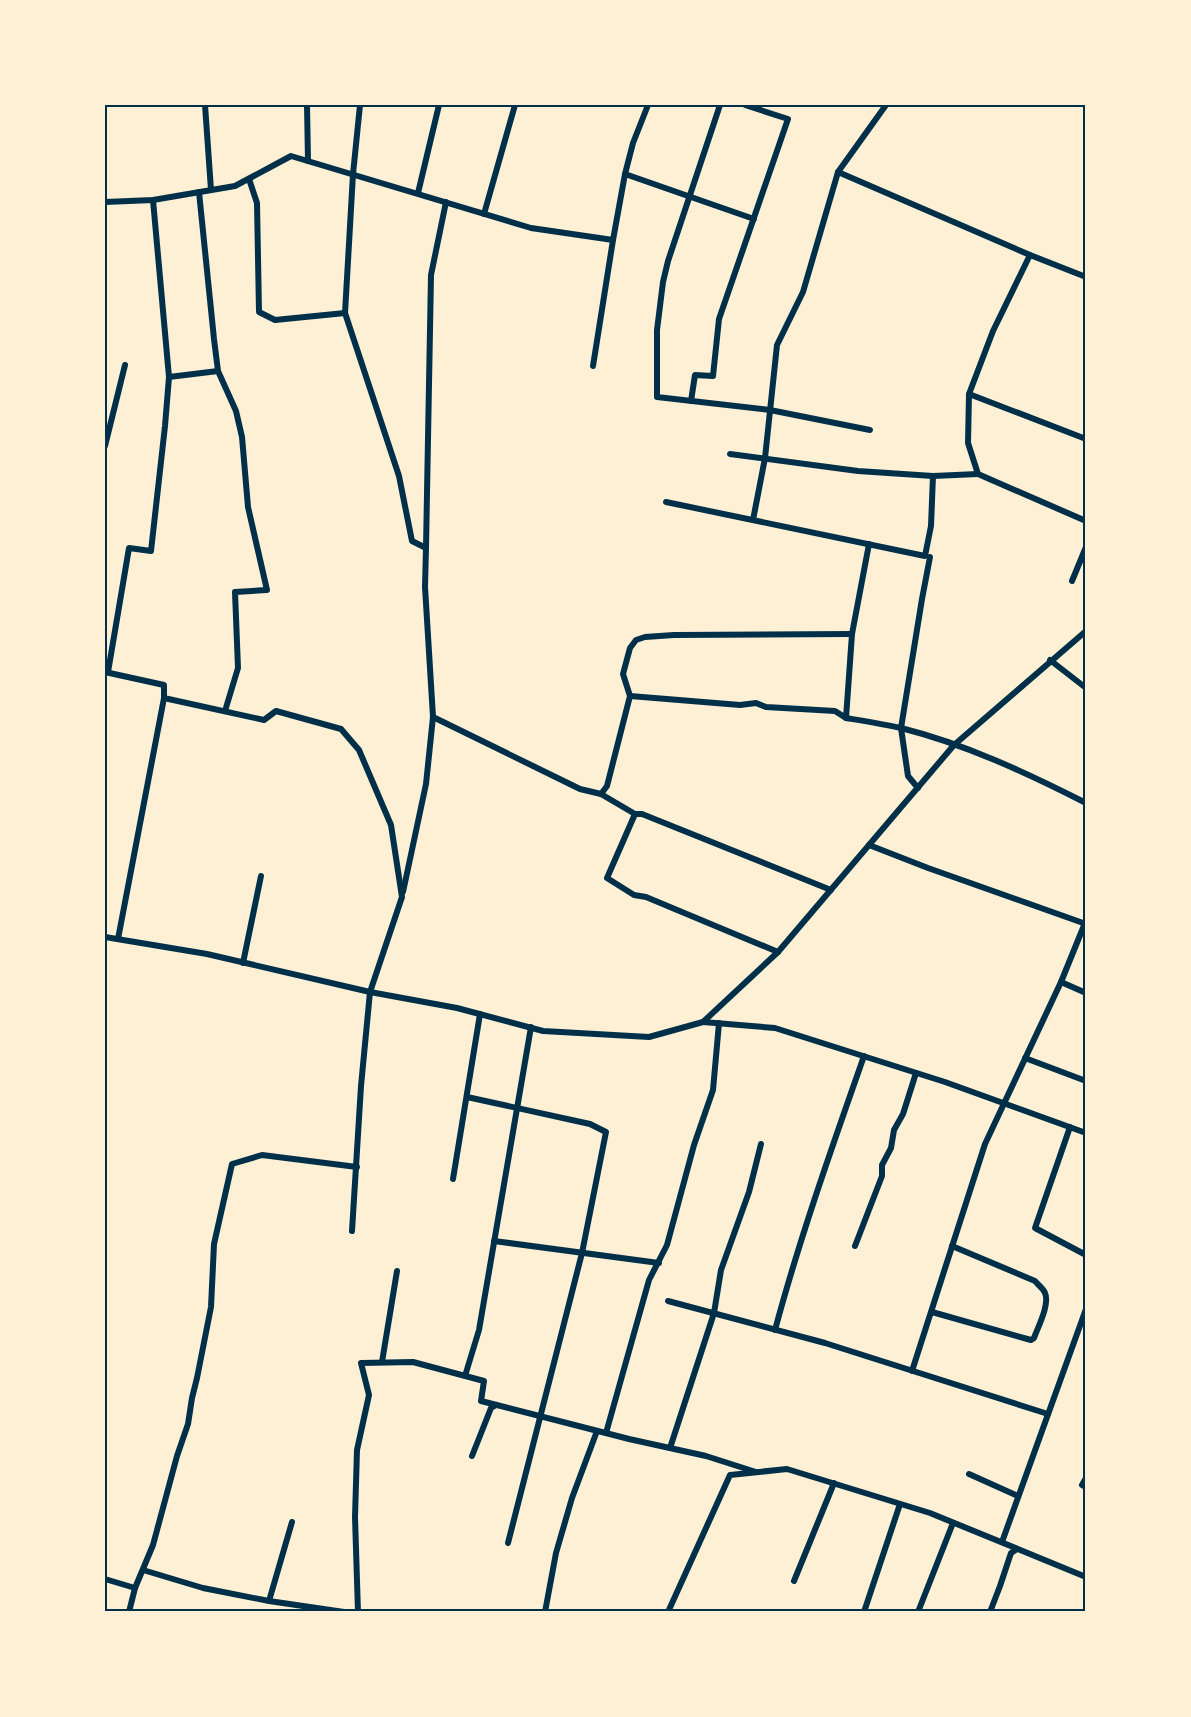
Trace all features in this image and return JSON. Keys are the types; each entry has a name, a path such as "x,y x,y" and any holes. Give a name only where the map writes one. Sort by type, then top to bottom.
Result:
{"street":[{"path":"205,105 211,190"},
{"path":"307,105 308,161"},
{"path":"360,105 353,174 345,313 399,476 412,541 426,548"},
{"path":"418,193 439,105"},
{"path":"484,214 515,105"},
{"path":"593,366 625,174 633,143 648,105"},
{"path":"720,105 663,282 657,341 657,397 770,410 870,430"},
{"path":"691,401 695,375 713,376 719,320 788,119 748,105"},
{"path":"753,520 765,458 777,345 803,292 838,171 886,105"},
{"path":"105,202 153,200 235,186 291,156 531,228 613,240"},
{"path":"838,171 1086,277"},
{"path":"625,174 754,219"},
{"path":"249,178 257,203 259,312 275,320 345,313"},
{"path":"199,192 218,371 236,411 242,437 248,507 267,590 235,592 238,668 225,711"},
{"path":"118,939 165,698 164,685 106,672 129,548 151,551 165,426 169,377 153,200"},
{"path":"352,1231 361,1086 370,992 402,897 426,784 433,717 425,587 431,275 446,202"},
{"path":"978,474 968,443 969,394 993,331 1030,255"},
{"path":"105,446 125,365"},
{"path":"169,377 218,371"},
{"path":"969,394 1086,439"},
{"path":"730,454 858,471 933,476 978,474 1086,521"},
{"path":"666,502 925,556 931,526 933,476"},
{"path":"846,718 852,634 869,544"},
{"path":"1072,581 1086,547"},
{"path":"918,788 908,776 901,728 930,557"},
{"path":"703,1022 778,952 954,745 1086,631"},
{"path":"601,794 607,786 630,696 623,674 630,648 636,640 645,637 674,635 852,634"},
{"path":"1050,660 1086,688"},
{"path":"630,696 740,705 756,703 766,707 835,711 846,718 901,728 954,745 1044,782 1086,803"},
{"path":"165,698 264,720 276,711 341,729 359,750 391,825 402,897"},
{"path":"433,717 580,789 601,794 635,814 642,814 831,890"},
{"path":"635,814 607,878 634,895 646,897 778,952"},
{"path":"869,844 928,868 1086,924 986,1144 912,1371"},
{"path":"243,963 261,876"},
{"path":"105,936 207,954 370,992 457,1008 543,1031 649,1037 703,1022 774,1028 916,1073 1086,1133"},
{"path":"1061,982 1086,993"},
{"path":"453,1179 480,1014"},
{"path":"606,1433 649,1280 667,1245 694,1144 713,1090 718,1023"},
{"path":"465,1376 479,1330 531,1028"},
{"path":"775,1330 808,1216 818,1193 864,1056"},
{"path":"1025,1058 1086,1081"},
{"path":"855,1246 882,1176 882,1165 891,1148 894,1130 903,1114 916,1073"},
{"path":"467,1097 590,1124 606,1132 582,1253 508,1543"},
{"path":"1070,1127 1035,1228 1086,1255"},
{"path":"670,1448 714,1313 721,1270 749,1192 761,1144"},
{"path":"129,1612 135,1588 153,1545 188,1424 211,1307 214,1244 232,1164 262,1155 357,1167"},
{"path":"494,1241 659,1263"},
{"path":"932,1312 1031,1340 1034,1338 1044,1311 1046,1298 1044,1291 1035,1281 952,1246"},
{"path":"382,1362 397,1270"},
{"path":"668,1301 825,1343 1048,1414"},
{"path":"1002,1542 1086,1309"},
{"path":"1077,1335 1086,1338"},
{"path":"358,1612 357,1450 369,1395 361,1363 413,1362 484,1381 481,1401 706,1456 756,1472"},
{"path":"472,1456 491,1408 496,1405"},
{"path":"545,1612 556,1553 572,1498 597,1431"},
{"path":"668,1612 730,1475 787,1469 953,1522 1086,1577"},
{"path":"969,1474 1018,1496"},
{"path":"1086,1478 1082,1485 1086,1487"},
{"path":"794,1581 834,1483"},
{"path":"864,1612 900,1504"},
{"path":"269,1601 292,1522"},
{"path":"918,1612 953,1522"},
{"path":"990,1612 1011,1553 1017,1549"},
{"path":"143,1569 203,1588 310,1610 344,1612"},
{"path":"105,1580 135,1588"}]}
